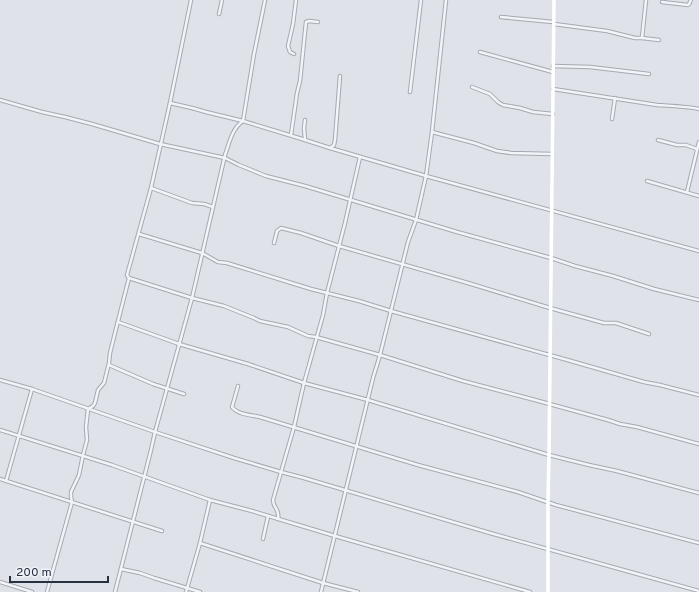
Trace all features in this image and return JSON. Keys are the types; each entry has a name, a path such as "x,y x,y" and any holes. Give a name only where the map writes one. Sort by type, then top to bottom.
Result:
{"street":[{"path":"48,592 72,502 71,492 80,475 87,440 86,428 88,409 94,404 98,390 104,383 109,365 110,353 129,278 127,275 151,188 191,0"},
{"path":"219,14 222,0"},
{"path":"115,592 152,450 155,432 192,298 225,158 230,140 238,125 243,121 265,0"},
{"path":"294,54 290,52 288,46 296,0"},
{"path":"410,92 421,0"},
{"path":"321,592 373,378 392,311 408,242 416,220 426,176 446,0"},
{"path":"548,592 554,0"},
{"path":"642,38 646,0"},
{"path":"662,2 688,5 690,4 691,0"},
{"path":"500,17 553,23 607,31 627,37 659,40"},
{"path":"291,135 300,81 306,22 318,22"},
{"path":"480,52 553,72"},
{"path":"553,66 590,67 649,74"},
{"path":"330,148 334,145 335,140 340,76"},
{"path":"472,87 490,94 503,105 533,112 553,114"},
{"path":"553,89 657,105 699,108"},
{"path":"612,119 615,98"},
{"path":"0,100 78,120 160,144 225,158 253,172 266,176 305,186 654,289 699,300"},
{"path":"170,103 243,121 426,176 699,251"},
{"path":"304,120 305,140"},
{"path":"432,132 474,143 497,151 511,153 552,154"},
{"path":"658,140 697,148"},
{"path":"687,192 699,142"},
{"path":"278,519 278,510 273,504 273,500 294,427 304,383 323,315 360,157"},
{"path":"647,181 699,196"},
{"path":"151,188 192,202 213,207"},
{"path":"274,243 277,230 281,228 550,308 604,323 616,323 650,334"},
{"path":"139,234 202,253 218,262 311,289 359,301 644,382 699,395"},
{"path":"129,278 192,298 224,306 260,321 288,327 308,336 380,355 463,381 699,444"},
{"path":"118,322 179,344 248,364 304,383 368,400 549,455 699,493"},
{"path":"109,365 167,389 184,394"},
{"path":"0,380 32,389 155,432 281,472 548,550 699,591"},
{"path":"238,386 232,407 236,411 418,465 699,543"},
{"path":"6,481 32,389"},
{"path":"0,430 144,476 210,500 530,592"},
{"path":"0,479 162,531"},
{"path":"186,592 210,500"},
{"path":"263,539 268,516"},
{"path":"200,543 323,583 358,592"},
{"path":"121,569 140,573 200,592"},
{"path":"0,582 32,592"}]}
